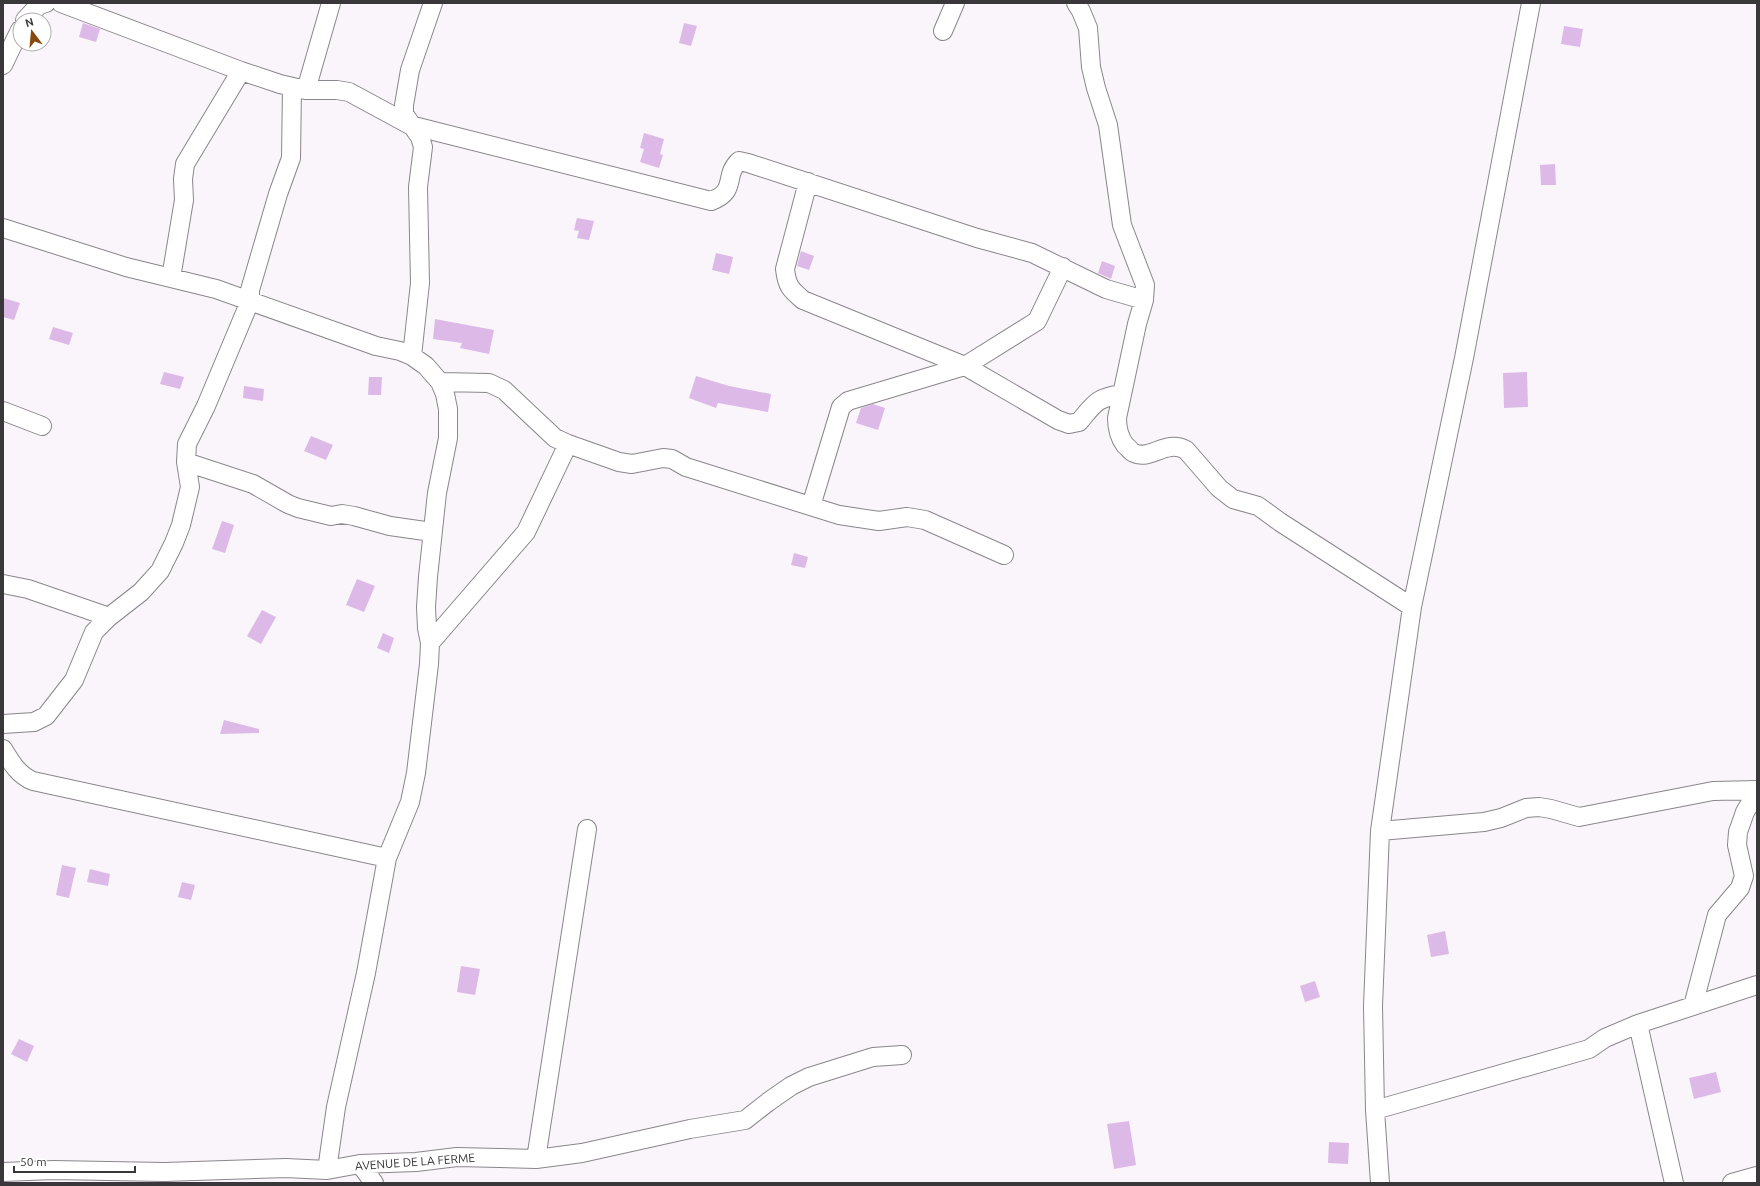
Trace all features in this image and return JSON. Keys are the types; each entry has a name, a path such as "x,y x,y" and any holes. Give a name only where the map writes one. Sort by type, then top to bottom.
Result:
{"street":[{"path":"61,3 241,71 299,89 337,90 349,92 410,125 711,201 722,197 728,189 734,166 739,161 808,182 977,238 1032,253 1106,289 1144,300"},
{"path":"3,724 34,722 46,716 74,680 94,632 108,618 141,592 160,571 174,543 181,525 190,487 186,462 187,444 192,431 206,406 250,301 250,290 254,275 278,194 291,158 299,89 331,3"},
{"path":"412,356 420,283 418,186 423,147 420,137 410,125 404,114 404,105 410,70 433,3"},
{"path":"943,30 955,3"},
{"path":"1076,3 1088,28 1091,67 1108,125 1122,225 1145,285 1144,300 1137,324 1117,418 1117,429 1123,442 1133,453 1141,455 1172,446 1179,446 1186,450 1219,488 1233,499 1258,506 1280,522 1412,607"},
{"path":"1380,1183 1373,1006 1380,832 1412,607 1464,358 1531,3"},
{"path":"32,12 40,4"},
{"path":"3,65 12,46"},
{"path":"171,278 184,200 183,179 185,164 241,71"},
{"path":"808,182 785,269 786,280 790,290 803,300 965,366 1058,420 1070,424 1079,422 1095,403 1104,397 1122,394"},
{"path":"3,228 108,261 216,289 376,346 400,351 412,356 426,366 440,382 445,394 448,409 448,438 436,493 432,532 426,607 427,628 430,643 429,664 416,773 410,802 387,858 366,973 336,1107 327,1170"},
{"path":"811,506 841,407 848,401 965,366 1037,321 1063,267"},
{"path":"440,382 489,383 504,390 555,438 619,462 632,464 663,458 672,459 686,467 839,515 879,521 907,517 926,520 1004,555"},
{"path":"3,411 42,426"},
{"path":"430,643 526,532 568,444"},
{"path":"186,462 253,484 298,508 331,516 342,514 390,526 432,532"},
{"path":"3,584 28,589 108,618"},
{"path":"3,749 15,768 24,778 33,781 387,858"},
{"path":"1380,832 1484,822 1501,818 1526,808 1540,807 1578,817 1713,791 1757,791 1745,812 1738,832 1737,845 1744,876 1740,888 1717,915 1693,1006"},
{"path":"536,1159 587,829"},
{"path":"1376,1110 1589,1049 1605,1038 1638,1024 1757,985"},
{"path":"1638,1024 1674,1183"},
{"name":"AVENUE DE LA FERME","path":"3,1172 53,1170 164,1172 286,1168 327,1170 360,1164 416,1162 457,1157 536,1159 582,1153 690,1129 745,1120 768,1102 809,1076 873,1057 902,1055"},
{"path":"360,1164 374,1183"},
{"path":"1732,1183 1757,1176"}],"building":[{"path":"83,23 100,29 96,42 79,37"},
{"path":"684,23 697,26 691,46 679,43"},
{"path":"1564,26 1583,29 1580,47 1561,44"},
{"path":"644,133 664,139 660,154 663,155 659,168 640,162 644,149 640,148"},
{"path":"1555,164 1556,185 1541,185 1540,165"},
{"path":"577,218 594,221 589,240 577,238 579,231 574,230"},
{"path":"801,251 814,256 809,270 797,266"},
{"path":"716,253 733,257 729,274 712,270"},
{"path":"1102,261 1115,266 1111,279 1098,273"},
{"path":"3,298 20,303 14,320 3,317"},
{"path":"435,319 494,330 489,354 460,348 462,343 433,339"},
{"path":"53,327 73,333 69,345 49,339"},
{"path":"164,372 184,377 180,389 160,384"},
{"path":"1527,372 1528,407 1504,408 1503,373"},
{"path":"696,376 729,386 771,394 768,412 718,403 716,408 689,398"},
{"path":"369,377 382,377 381,395 368,395"},
{"path":"244,386 264,389 263,401 243,398"},
{"path":"873,404 885,408 878,430 856,423 861,408"},
{"path":"311,436 333,445 326,460 304,451"},
{"path":"222,521 234,525 225,553 212,549"},
{"path":"794,553 808,557 805,568 791,565"},
{"path":"357,579 375,586 364,612 346,605"},
{"path":"262,610 276,617 261,644 247,636"},
{"path":"383,633 394,638 389,653 377,648"},
{"path":"224,720 259,729 259,733 220,734"},
{"path":"62,865 76,868 69,898 56,895"},
{"path":"90,869 110,874 108,886 87,882"},
{"path":"182,882 195,885 191,900 178,897"},
{"path":"1445,931 1449,954 1431,957 1427,935"},
{"path":"461,966 480,969 475,995 457,992"},
{"path":"1315,981 1320,997 1305,1002 1300,986"},
{"path":"19,1039 34,1046 27,1062 11,1054"},
{"path":"1716,1072 1721,1092 1694,1099 1689,1078"},
{"path":"1129,1121 1136,1165 1114,1169 1107,1124"},
{"path":"1329,1142 1349,1143 1348,1164 1328,1163"}]}
